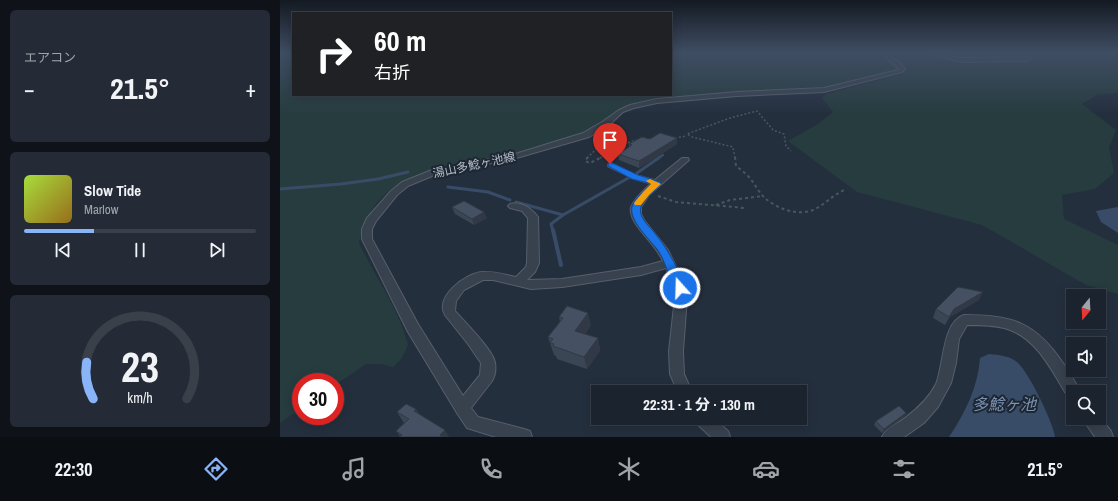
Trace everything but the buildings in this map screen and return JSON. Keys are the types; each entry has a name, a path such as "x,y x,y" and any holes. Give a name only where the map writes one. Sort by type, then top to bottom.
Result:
{"street":[{"name":"湯山多鯰ヶ池線","path":"524,437 473,422 462,408 413,328 367,239 367,229 371,220 394,193 405,184 435,172 513,157 592,133 621,111 641,104 729,95 832,88 894,72"},
{"path":"682,385 677,374 676,351 681,297 680,288 670,263 659,243 639,220 636,214 636,207 647,192 685,160"},
{"path":"513,206 525,209 533,217 533,263 530,269 518,282"},
{"path":"462,408 487,377 488,362 473,340 449,312 450,300 460,287 481,276 493,276 531,285 562,283 641,271 670,263"},
{"path":"890,437 910,425 937,399 947,371 949,350 955,331 964,320 987,319 1005,322 1023,329 1038,340 1068,385"},
{"path":"709,425 722,437"},
{"path":"1096,425 1105,437"}],"lane":[{"path":"610,164 635,177 657,184"}],"path":[{"path":"688,135 687,134 692,131 730,118 757,111 772,130 784,134 786,146 791,151"},
{"path":"608,132 613,133 585,161 590,163 624,144 640,140"},
{"path":"675,138 688,135 733,147 736,166 748,176 763,196 772,204 781,208 801,213 811,211 832,196 844,190"},
{"path":"647,192 676,202 745,208"},
{"path":"714,205 730,200 763,196"}],"green space":[{"path":"280,72 292,72 292,96 672,96 672,72 891,72 826,87 749,91 643,102 625,107 597,127 585,133 518,153 430,172 410,179 393,188 378,202 367,219 359,243 393,306 408,345 402,358 393,367 381,364 366,364 344,379 344,373 292,373 292,414 280,423"},
{"path":"903,72 1118,72 1118,93 1098,94 1082,104 1116,130 1109,148 1114,173 1095,189 1062,195 1064,219 1118,245 1118,294 1106,291 1106,289 1086,285 982,225 857,192 788,141 818,124 833,112 822,98 827,94"}],"water":[{"path":"1118,207 1118,233 1101,222 1096,211"},
{"name":"多鯰ヶ池","path":"989,354 1005,356 1018,363 1023,368 1045,410 1055,437 949,437 960,419 974,389 980,358"}],"waterway":[{"path":"658,158 663,155"},
{"path":"637,173 660,157"},
{"path":"280,189 341,184 378,179 408,172"},
{"path":"563,215 630,177"},
{"path":"448,187 488,192 510,200"},
{"path":"516,202 563,215"},
{"path":"553,231 551,224 563,215"},
{"path":"553,230 561,265"}],"slow traffic":[{"path":"638,203 646,193 657,184 650,181"}],"route":[{"path":"610,164 635,177 657,184 640,200 636,207 636,214 639,220 659,243 674,272 680,288"}]}
